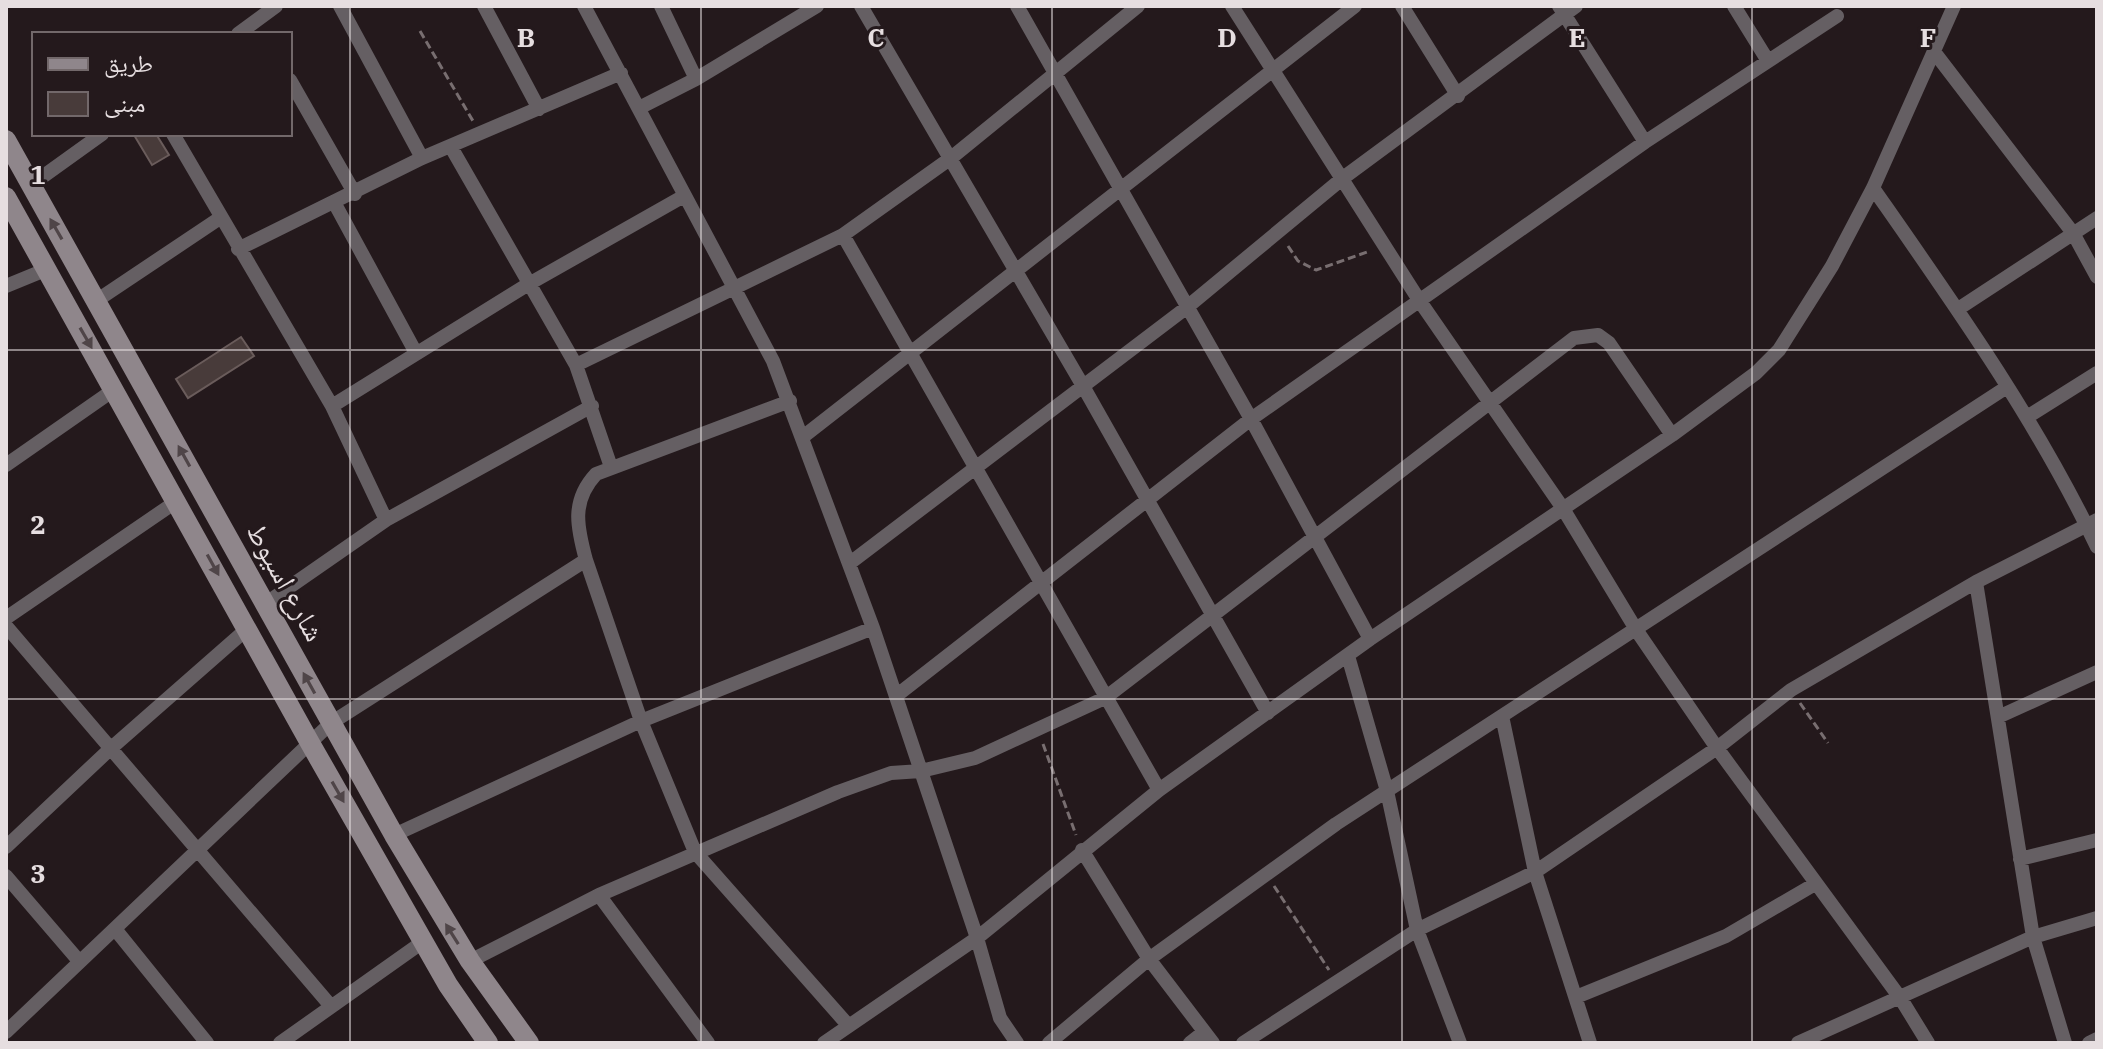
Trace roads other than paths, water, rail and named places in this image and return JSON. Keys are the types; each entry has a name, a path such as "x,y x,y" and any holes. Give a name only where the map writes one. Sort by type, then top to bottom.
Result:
{"street":[{"path":"260,27 276,6"},
{"path":"340,6 422,158"},
{"path":"484,6 539,109"},
{"path":"584,6 735,289 790,401 873,628 977,938 1000,1018 1017,1043"},
{"path":"661,6 696,79"},
{"path":"639,108 696,79 817,6"},
{"path":"861,6 1083,386 1268,713"},
{"path":"1017,6 1053,75 1251,419 1370,639"},
{"path":"576,365 843,235 951,158 1138,6"},
{"path":"1232,6 1419,300 1562,507 1637,631 1717,748 1901,999 1928,1043"},
{"path":"804,436 1355,6"},
{"path":"1402,6 1458,96"},
{"path":"1734,6 1768,61"},
{"path":"824,1043 977,938 1159,790 1370,639 1672,435 1756,373 1779,350 1832,266 1873,188 1954,6"},
{"path":"850,563 1186,308 1276,229 1458,96 1567,9 1645,142"},
{"path":"896,696 1251,419 1645,142 1837,16"},
{"path":"1935,53 2073,233 2097,277"},
{"path":"238,249 335,204 422,158 621,73"},
{"path":"292,84 355,194"},
{"path":"31,185 99,136"},
{"path":"174,136 332,406 386,520"},
{"name":"شارع اسيوط","path":"6,140 394,835 470,961 529,1043"},
{"path":"451,147 527,285 576,365 611,467"},
{"path":"1873,188 1958,309 2027,417 2092,523 2097,547"},
{"path":"332,406 527,285 684,196"},
{"name":"شارع اسيوط","path":"6,197 310,743 448,985 488,1043"},
{"path":"335,204 416,353"},
{"path":"96,301 220,218"},
{"path":"1958,309 2097,218"},
{"path":"843,235 1159,790"},
{"path":"6,286 45,270"},
{"path":"470,961 599,895 878,776 921,771 975,758 1105,698 1574,338 1598,335 1609,343 1672,435"},
{"path":"2027,417 2097,373"},
{"path":"1049,1043 1149,959 1265,873 2007,387"},
{"path":"6,465 115,389"},
{"path":"790,401 596,474 580,499 578,528 641,721 695,852 848,1025"},
{"path":"265,604 386,520 592,406"},
{"path":"6,618 177,501"},
{"path":"1243,1043 1417,930 1535,872 1717,748 1791,690 1976,582 2092,523"},
{"path":"6,1032 331,723 586,560"},
{"path":"1976,582 2033,937 2065,1043"},
{"path":"6,626 330,1005"},
{"path":"6,847 109,750 248,628"},
{"path":"394,835 641,721 873,628"},
{"path":"1348,656 1387,791 1417,930 1460,1043"},
{"path":"1998,717 2097,672"},
{"path":"1502,716 1535,872 1590,1043"},
{"path":"2020,859 2097,840"},
{"path":"1082,850 1149,959 1209,1038 1190,1043"},
{"path":"6,876 79,961"},
{"path":"1576,997 1726,936 1815,884"},
{"path":"599,895 708,1043"},
{"path":"1798,1043 2033,937 2097,918"},
{"path":"115,929 207,1043"},
{"path":"290,1040 330,1005 424,941"},
{"path":"2089,1043 2097,1039"}]}
